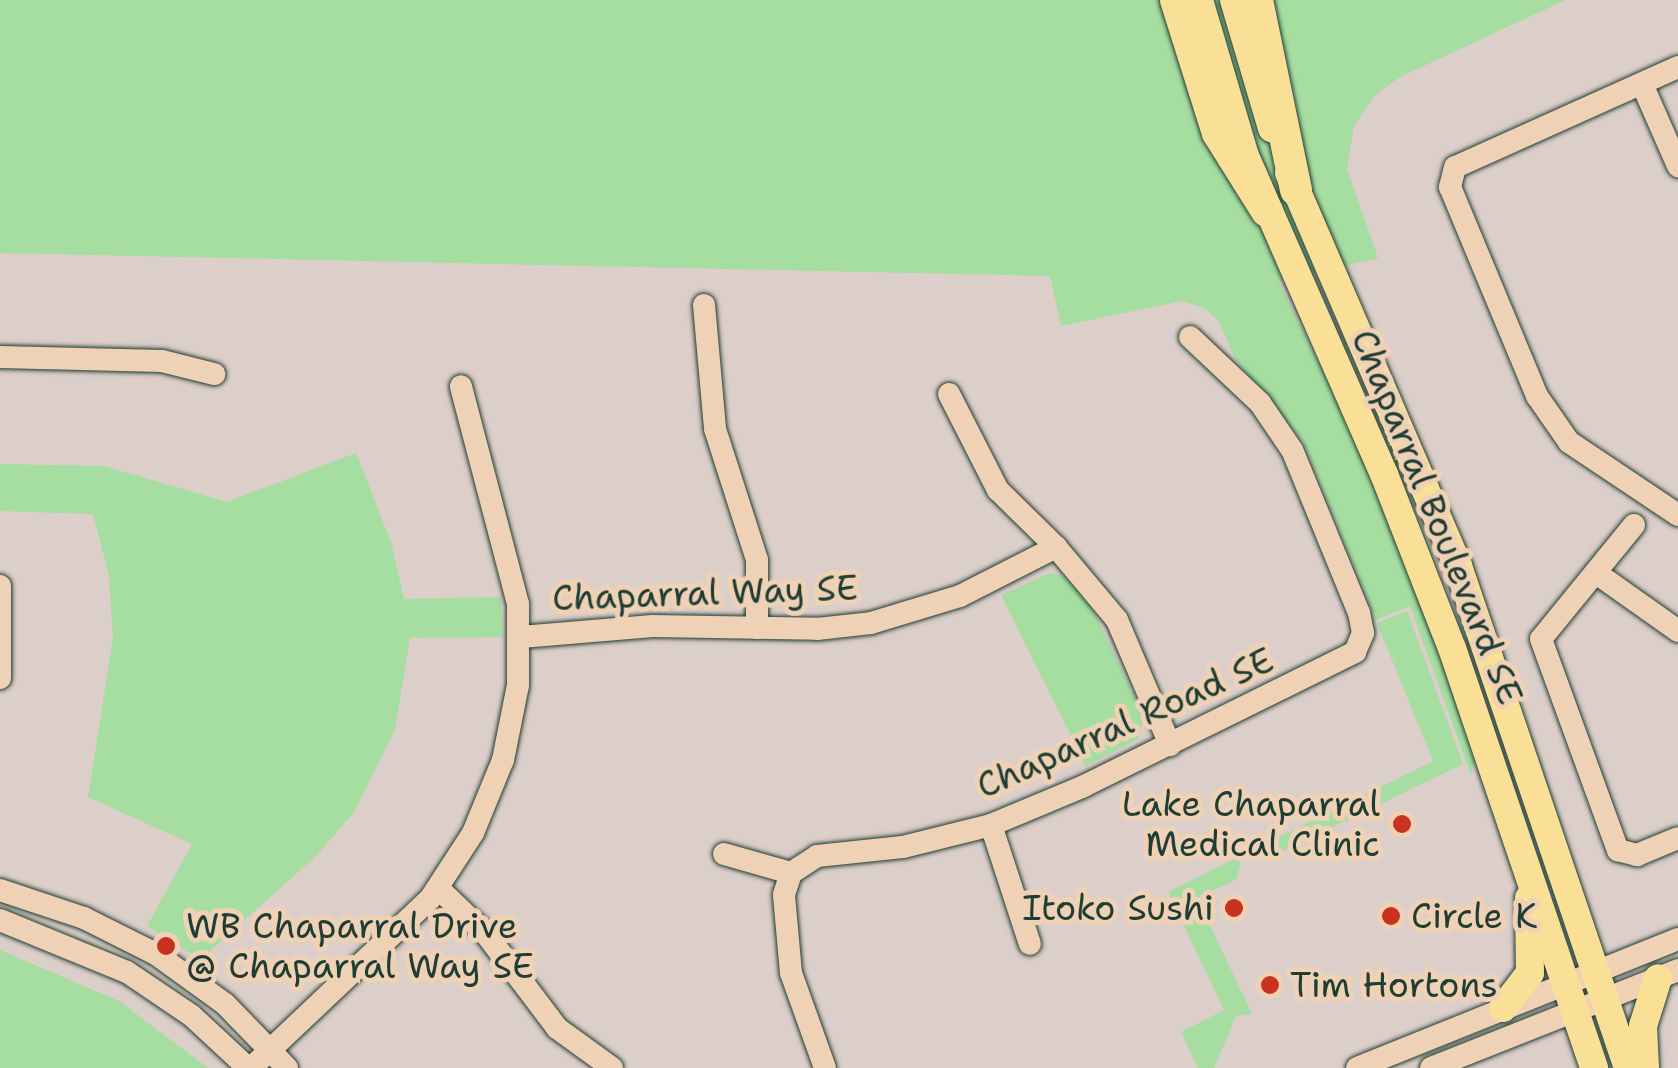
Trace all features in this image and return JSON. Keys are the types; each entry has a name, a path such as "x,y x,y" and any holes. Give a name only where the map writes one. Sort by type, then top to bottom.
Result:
{"highway":[{"path":"1176,0 1218,133 1267,211"},
{"path":"1257,0 1296,190"}],"main road":[{"name":"Chaparral Boulevard SE","path":"1199,0 1224,97 1267,211 1384,474 1527,862 1594,1068"},
{"name":"Chaparral Boulevard SE","path":"1234,0 1296,190 1458,566 1599,972 1628,1068"},
{"path":"1503,1008 1532,965 1527,862"},
{"path":"1645,1068 1642,1026 1668,974"}],"street":[{"path":"1678,66 1455,166 1450,187 1538,396 1569,442 1678,516"},
{"path":"1642,84 1678,166"},
{"path":"704,305 715,430 757,560 757,628"},
{"name":"Chaparral Road SE","path":"792,873 817,856 903,847 991,825 1342,662 1362,640 1359,613 1292,450 1260,404 1190,336"},
{"path":"0,357 162,362 214,374"},
{"path":"461,386 510,554 520,636"},
{"path":"949,394 998,490 1056,547 1117,620 1170,745"},
{"path":"1634,524 1599,575 1568,601 1541,640 1618,850 1637,854 1678,838"},
{"name":"Chaparral Way SE","path":"250,1068 392,940 438,888 473,833 503,760 520,636 638,626 817,629 898,617 960,596 1056,547"},
{"path":"1599,575 1678,631"},
{"path":"0,586 0,678"},
{"path":"991,825 1030,944"},
{"path":"724,854 792,873 784,895 791,973 819,1066"},
{"path":"438,888 486,934 557,1028 612,1068"},
{"path":"0,890 84,918 156,954 225,1004 286,1068"},
{"path":"0,920 127,972 192,1016 250,1068"},
{"path":"1431,1068 1572,998 1599,972 1678,940"},
{"path":"1357,1068 1503,1008 1572,998 1607,999 1668,974"}],"green space":[{"path":"0,0 1565,0 1400,77 1375,95 1354,126 1347,169 1378,258 1278,281 1366,458 1477,751 1471,775 1410,606 1376,620 1303,441 1235,359 1219,321 1204,308 1182,301 1061,326 1050,276 0,253"},
{"path":"356,453 391,542 404,599 501,597 503,637 410,638 395,729 355,811 315,857 200,960 147,926 192,844 88,797 113,638 109,576 93,514 0,511 0,464 104,466 227,502"},
{"path":"1050,573 1068,577 1089,602 1144,716 1138,739 1086,766 1001,595"},
{"path":"1407,611 1463,764 1271,857 1267,850 1241,861 1237,879 1197,898 1252,1014 1236,1016 1214,1068 1198,1068 1181,1032 1224,1010 1168,892 1433,761 1377,623"},
{"path":"0,950 119,1001 208,1068 0,1068"}],"place":[{"name":"Lake Chaparral Medical Clinic","path":"1402,824"},
{"name":"Itoko Sushi","path":"1234,908"},
{"name":"Circle K","path":"1391,916"},
{"name":"WB Chaparral Drive @ Chaparral Way SE","path":"166,946"},
{"name":"Tim Hortons","path":"1270,985"}]}
